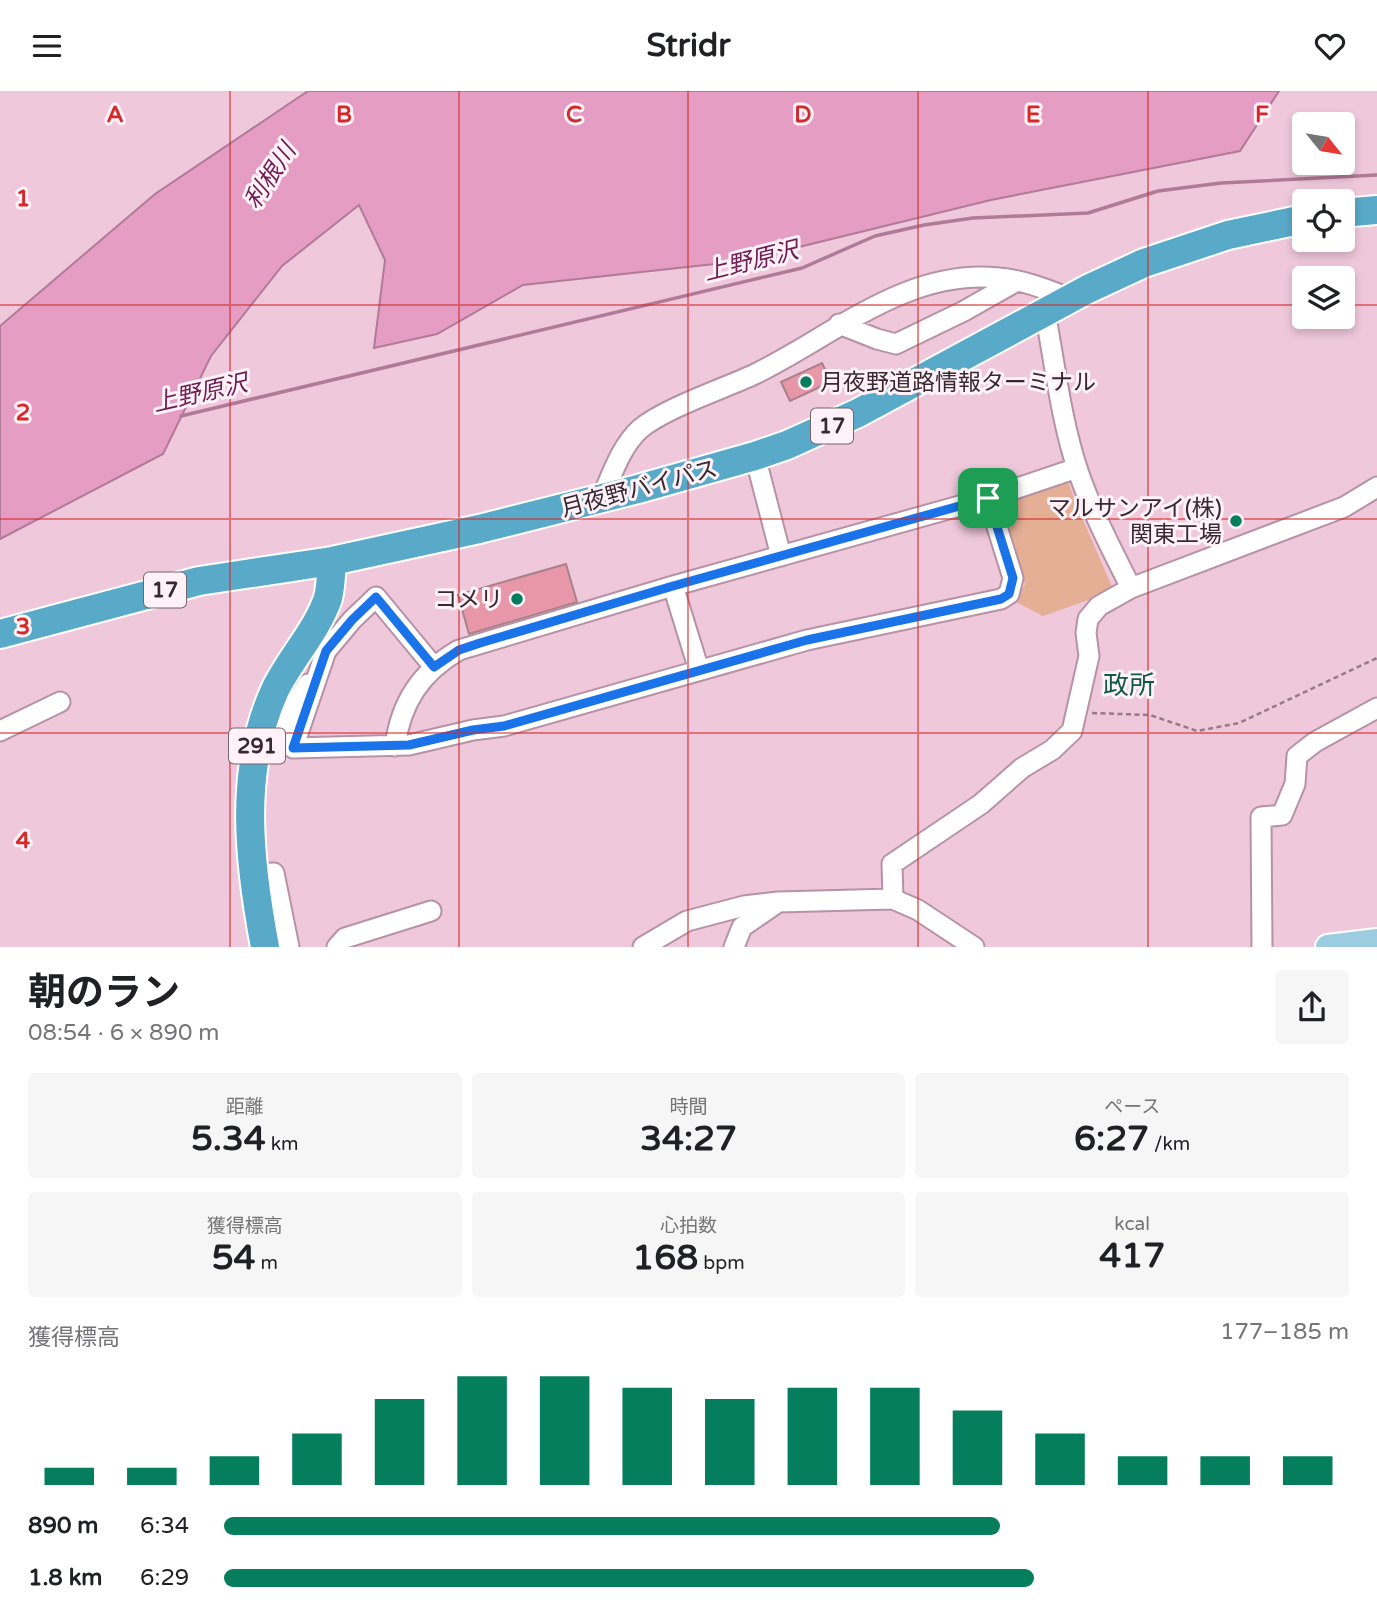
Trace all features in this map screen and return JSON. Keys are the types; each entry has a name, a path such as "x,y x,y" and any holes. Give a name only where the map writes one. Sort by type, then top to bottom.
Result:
{"highway":[{"path":"1355,212 1377,210"},
{"name":"月夜野バイパス","path":"332,561 601,499 787,445 858,413 1045,312 1144,263 1195,244 1292,221"},
{"name":"17","path":"0,634 199,581 332,561"},
{"name":"291","path":"265,947 249,816 258,740 277,687 328,596 332,561"}],"main road":[{"path":"1328,947 1377,941"}],"street":[{"path":"601,499 631,439 646,424 758,372 839,324 890,300 944,282 997,278 1017,281 1071,299"},
{"path":"839,324 897,344 1017,281"},
{"path":"1045,312 1065,420 1077,468 1091,508 1131,588"},
{"path":"755,456 781,555"},
{"path":"395,746 398,723 411,695 434,667 459,650 673,586 988,498 1077,468"},
{"path":"893,899 891,864 981,804 1022,768 1052,750 1073,731 1089,656 1086,633 1088,619 1099,606 1131,588 1344,507 1377,487"},
{"path":"434,667 376,597 326,651 293,748 395,746 504,726 807,640 1005,597 1011,589 1013,578 988,498"},
{"path":"673,586 699,670"},
{"path":"258,740 275,738 299,696 321,666"},
{"path":"0,731 60,702"},
{"path":"1262,947 1261,817 1282,815 1295,784 1297,756 1315,742 1377,708"},
{"path":"254,874 274,873 289,947"},
{"path":"643,947 687,921 744,905 893,899 918,910 974,947"},
{"path":"734,947 742,927 778,902"},
{"path":"337,947 345,938 431,911"}],"path":[{"path":"1078,713 1150,715 1197,731 1240,723 1377,657"}],"shaded area":[{"path":"1066,482 1114,591 1043,616 1016,602 1025,584 999,509 1001,502"}],"water":[{"name":"利根川","path":"308,91 1279,91 1240,151 991,200 742,261 523,285 437,334 374,348 385,260 359,205 282,266 211,356 163,454 0,539 0,326 155,194"}],"building":[{"name":"月夜野道路情報ターミナル","path":"822,363 831,382 790,401 781,382"},
{"name":"コメリ","path":"566,564 577,602 469,634 458,595"}],"waterway":[{"name":"上野原沢","path":"181,416 802,268 875,236 924,225 973,218 1088,213 1158,191 1221,183 1377,175"}],"place":[{"name":"月夜野道路情報ターミナル","path":"806,382"},
{"name":"マルサンアイ(株) 関東工場","path":"1236,521"},
{"name":"コメリ","path":"517,599"}],"district":[{"name":"政所","path":"1129,685"}],"route":[{"path":"988,498 1013,578 1009,594 1001,599 807,640 504,726 473,730 409,745 293,748 326,651 376,597 434,667 459,650 480,643 988,498"}]}
